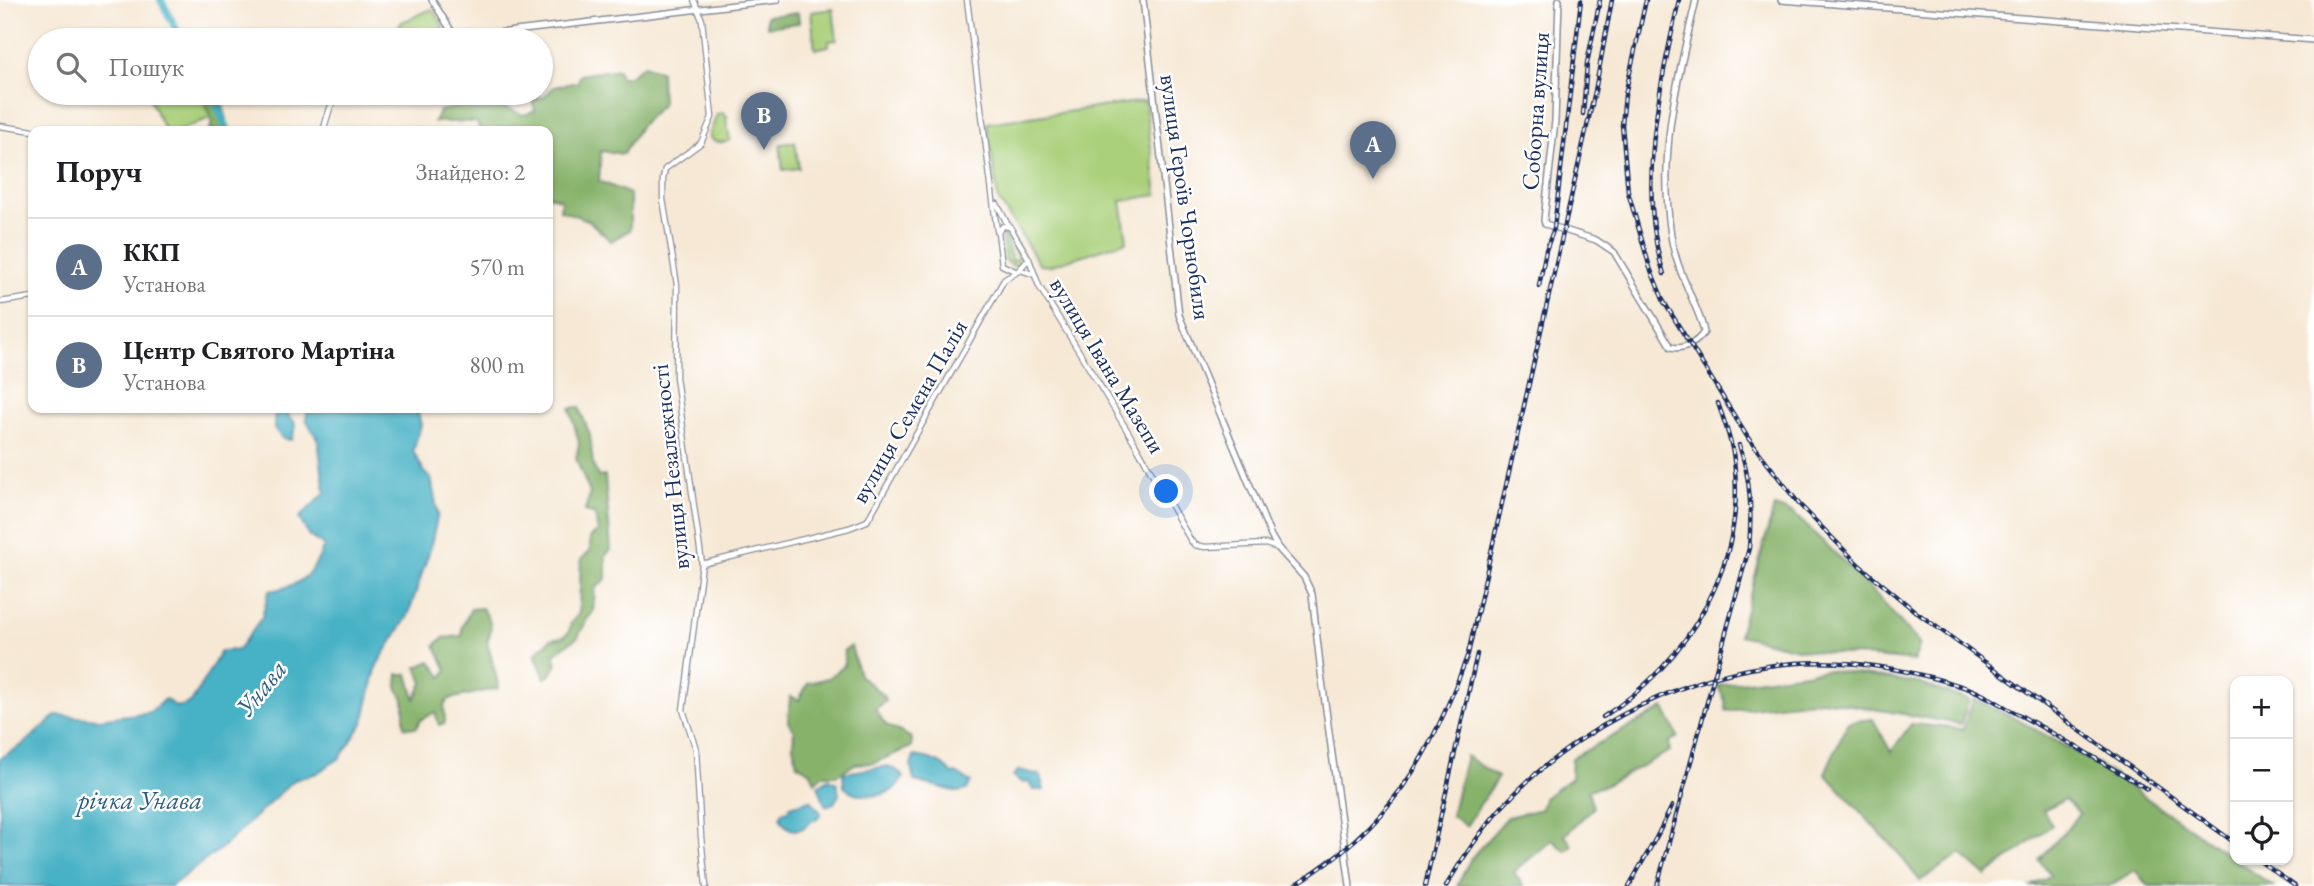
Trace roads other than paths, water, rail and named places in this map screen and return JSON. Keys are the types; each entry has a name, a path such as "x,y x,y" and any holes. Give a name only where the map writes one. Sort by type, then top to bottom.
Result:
{"main road":[{"path":"432,0 452,28"},
{"path":"541,28 777,0"},
{"name":"вулиця Героїв Чорнобиля","path":"1143,0 1179,315 1278,548 1304,577 1313,600 1350,886"},
{"name":"Соборна вулиця","path":"1559,0 1555,121 1545,225 1596,240 1614,253 1671,347 1679,348 1693,343 1703,332 1679,268 1671,236 1668,191 1667,142 1673,97 1696,0"},
{"path":"1782,0 2314,40"}],"street":[{"path":"694,0 696,10"},
{"path":"967,0 1004,280"},
{"name":"вулиця Незалежності","path":"696,10 702,20 713,110 702,143 669,165 664,174 663,199 677,285 676,377 702,564 683,710 696,749 701,849 706,886"},
{"path":"325,126 332,105"},
{"path":"0,126 28,130"},
{"path":"995,200 1010,228"},
{"path":"998,231 1003,226 1010,228"},
{"name":"вулиця Івана Мазепи","path":"1010,228 1029,259 1039,286 1195,545 1208,547 1266,544 1278,548"},
{"path":"1019,271 1029,259"},
{"path":"1002,265 1035,275"},
{"name":"вулиця Семена Палія","path":"702,564 849,528 867,520 1004,280 1019,271"},
{"path":"0,302 28,298"}],"water":[{"path":"275,413 289,413 295,427 292,440 282,438 274,428"},
{"name":"річка Унава","path":"307,413 418,413 421,425 413,451 425,473 431,478 438,514 430,549 408,616 377,665 363,723 340,758 317,773 294,780 224,846 171,886 0,886 0,758 22,745 57,715 99,719 150,712 165,699 177,707 191,703 221,651 238,650 262,617 269,591 297,583 315,565 324,546 309,536 299,518 325,493 318,440 306,419"},
{"path":"914,756 935,761 952,774 956,773 971,782 967,790 958,792 914,781 911,766"},
{"path":"888,766 904,778 891,791 867,795 854,793 844,787 843,773"},
{"path":"1019,770 1040,775 1044,790 1034,790 1029,782 1022,783 1013,776"},
{"path":"829,779 837,783 839,795 834,803 826,806 818,786"},
{"path":"811,800 821,813 817,819 799,830 786,826 780,817 783,811"}],"waterway":[{"name":"Унава","path":"161,0 176,28"},
{"name":"Унава","path":"218,105 226,126"}],"railway":[{"path":"1539,286 1546,250 1554,228 1581,0"},
{"path":"1583,114 1587,63 1600,0"},
{"path":"1293,886 1356,839 1403,787 1438,726 1468,654 1595,91 1612,0"},
{"path":"1646,0 1625,95 1622,125 1628,192 1650,268 1664,302 1748,438 1799,504 1859,565 1916,612 2230,839"},
{"path":"1664,274 1656,241 1651,172 1659,101 1679,0"},
{"path":"1603,717 1634,694 1662,668 1686,638 1706,606 1721,572 1731,536 1736,499 1733,453 1718,403"},
{"path":"1657,886 1749,548 1750,496 1739,445"},
{"path":"1425,886 1477,654"},
{"path":"1446,886 1501,808 1528,781 1589,734 1623,714 1694,684 1768,666 1818,662 1869,665 1919,674 1967,688 2048,730 2147,789"},
{"path":"1629,886 1672,806"},
{"path":"2265,865 2295,886"}],"place":[{"name":"Центр Святого Мартіна","path":"764,150"},
{"name":"ККП","path":"1373,179"}]}
